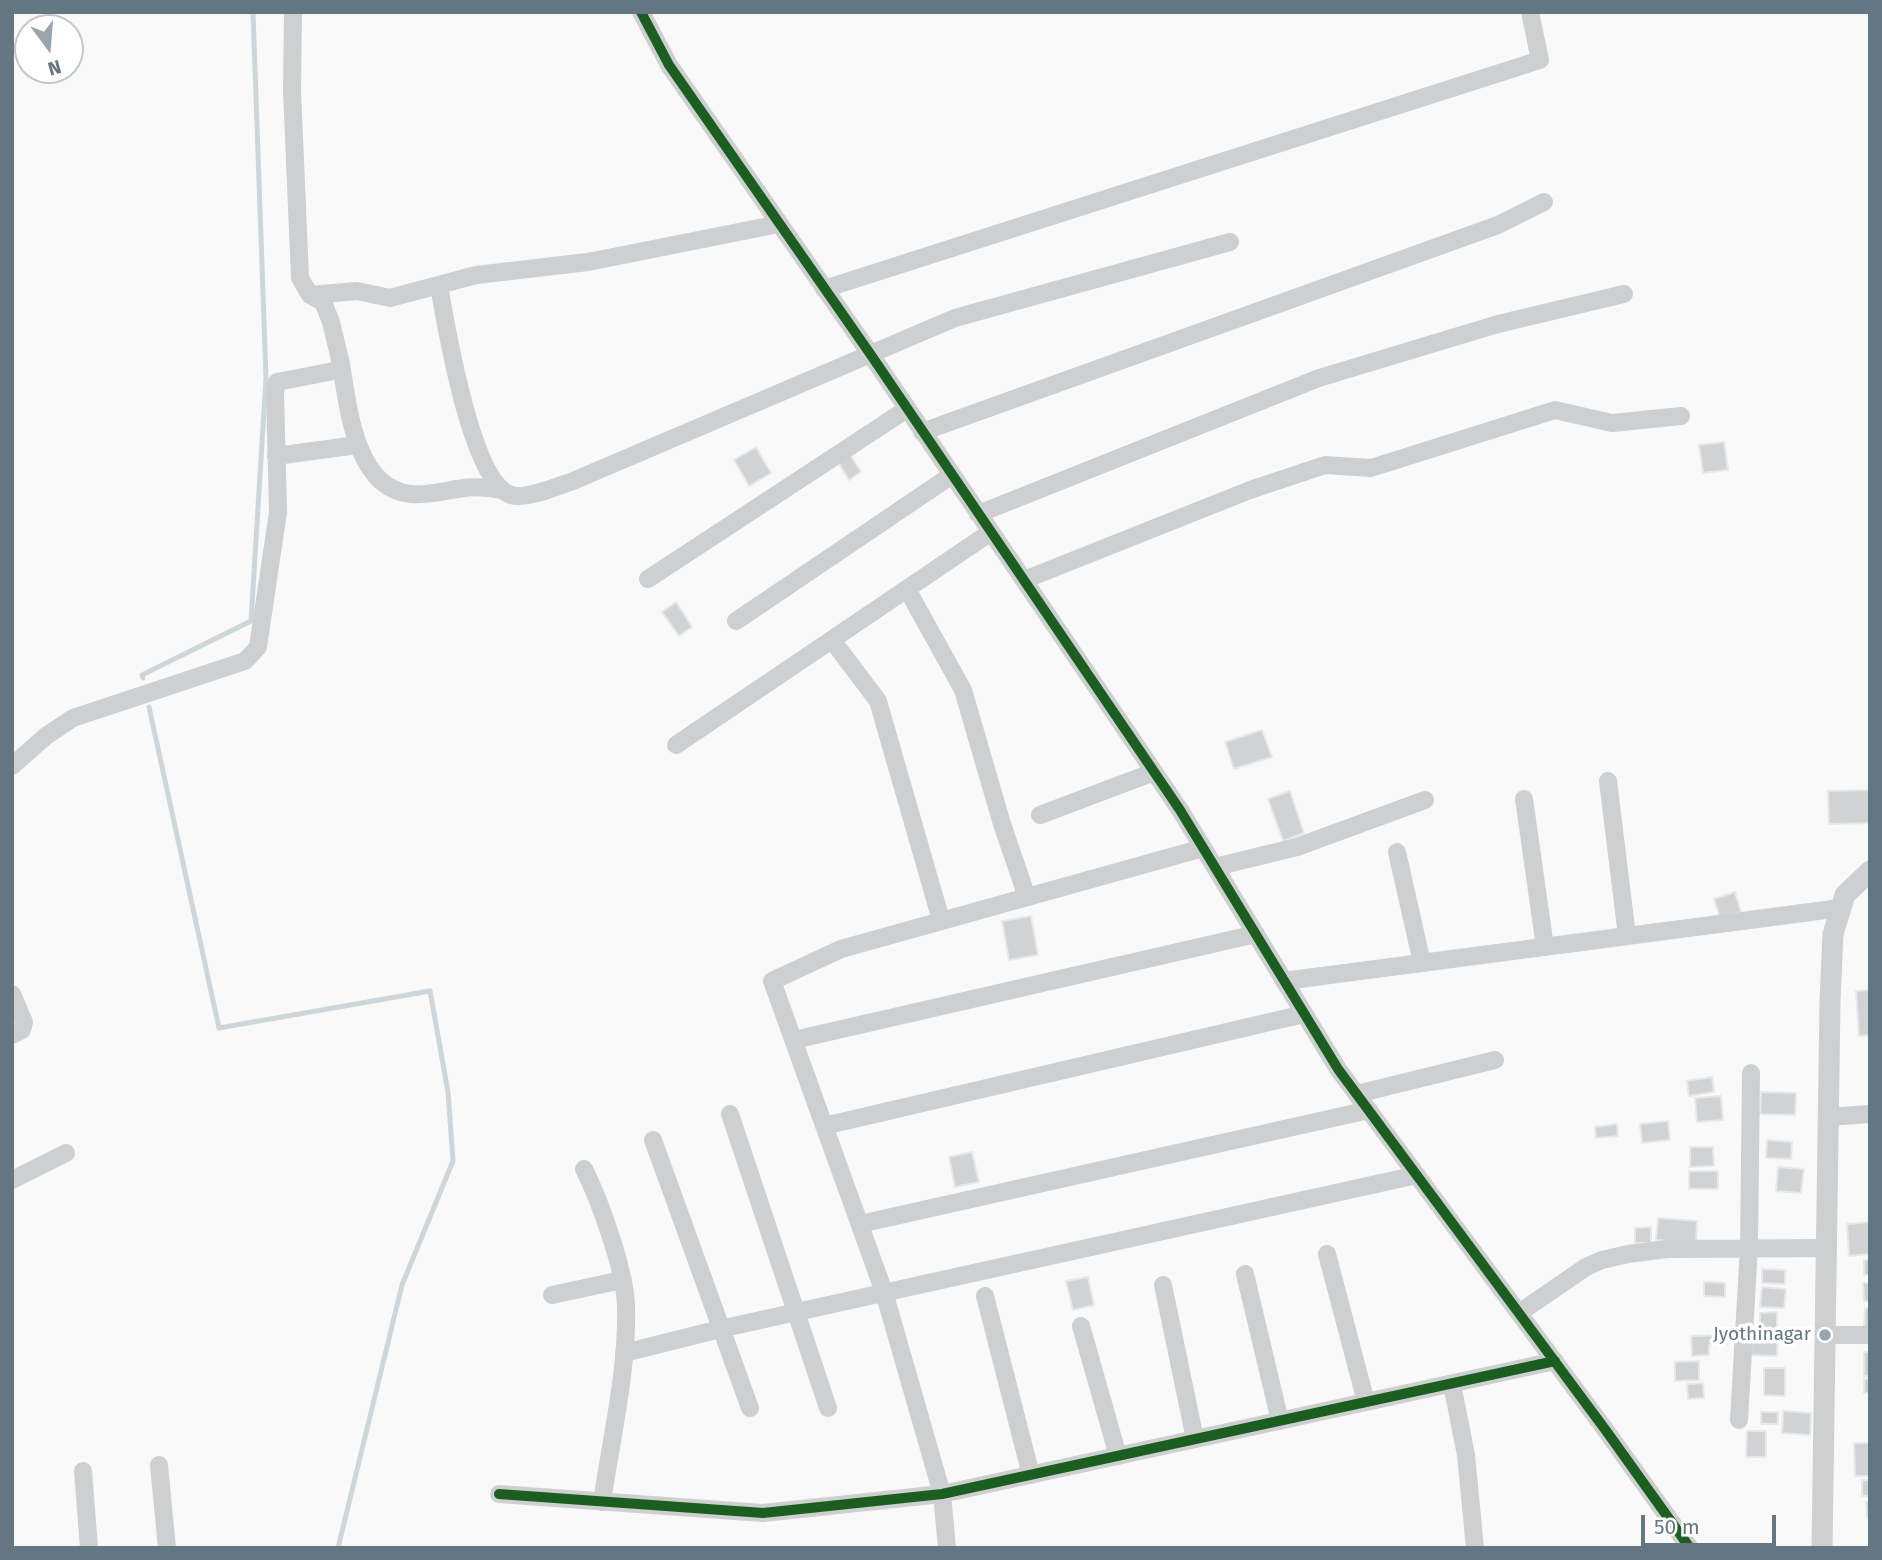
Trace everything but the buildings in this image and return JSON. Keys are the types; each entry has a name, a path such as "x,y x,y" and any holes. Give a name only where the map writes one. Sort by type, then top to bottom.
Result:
{"street":[{"path":"293,12 292,90 300,278 310,295 323,303 331,322 357,446 380,480 409,494 468,487 502,490 520,496 573,481 955,317 1230,242"},
{"path":"641,12 669,65 953,475 1154,772 1338,1069 1690,1548"},
{"path":"824,289 1540,60 1530,12"},
{"path":"922,432 1485,230 1544,202"},
{"path":"310,295 357,290 390,298 476,275 588,262 779,224"},
{"path":"439,286 467,417 481,455 502,490"},
{"path":"978,513 1319,378 1497,324 1624,294"},
{"path":"12,766 46,736 73,718 245,661 258,647 278,512 277,382 334,371 341,364"},
{"path":"648,579 907,409"},
{"path":"1024,580 1250,490 1325,465 1371,468 1555,410 1612,423 1681,416"},
{"path":"276,456 357,446"},
{"path":"736,621 953,475"},
{"path":"676,745 991,532"},
{"path":"907,589 963,690 1002,824 1027,897"},
{"path":"832,640 878,701 941,920"},
{"path":"1040,815 1154,772"},
{"path":"1608,781 1627,936"},
{"path":"1524,799 1545,947"},
{"path":"1215,867 1297,847 1425,800"},
{"path":"947,1548 942,1494 884,1293 772,981 841,949 1203,848"},
{"path":"1397,852 1422,963"},
{"path":"1822,1548 1833,934 1845,895 1870,871"},
{"path":"1284,981 1841,908"},
{"path":"794,1040 1256,934"},
{"path":"12,994 24,1022 22,1030 12,1035"},
{"path":"824,1126 1304,1014"},
{"path":"1357,1094 1495,1060"},
{"path":"1739,1420 1749,1247 1751,1073"},
{"path":"860,1224 1369,1110"},
{"path":"730,1114 828,1408"},
{"path":"1828,1117 1870,1114"},
{"path":"653,1140 750,1408"},
{"path":"12,1180 66,1153"},
{"path":"584,1169 595,1191 622,1280 626,1304 624,1353 602,1502"},
{"path":"624,1353 720,1329 1417,1175"},
{"path":"1519,1313 1586,1267 1628,1254 1667,1249 1826,1248"},
{"path":"1327,1254 1366,1402"},
{"path":"1245,1274 1280,1421"},
{"path":"552,1295 622,1280"},
{"path":"1163,1285 1195,1439"},
{"path":"985,1296 1031,1475"},
{"path":"1081,1326 1118,1456"},
{"path":"1825,1335 1870,1335"},
{"path":"499,1494 763,1513 942,1494 1555,1361"},
{"path":"1452,1384 1466,1455 1475,1548"},
{"path":"159,1465 167,1548"},
{"path":"83,1471 89,1548"}],"waterway":[{"path":"143,678 142,675 251,621 266,378 253,12"},
{"path":"149,707 219,1028 430,991 448,1092 453,1161 402,1285 338,1548"}],"cycle path":[{"path":"641,12 669,65 871,355 1180,810 1338,1069 1690,1548"},
{"path":"499,1494 763,1513 942,1494 1555,1361"}],"place":[{"name":"Jyothinagar","path":"1825,1335"}]}
